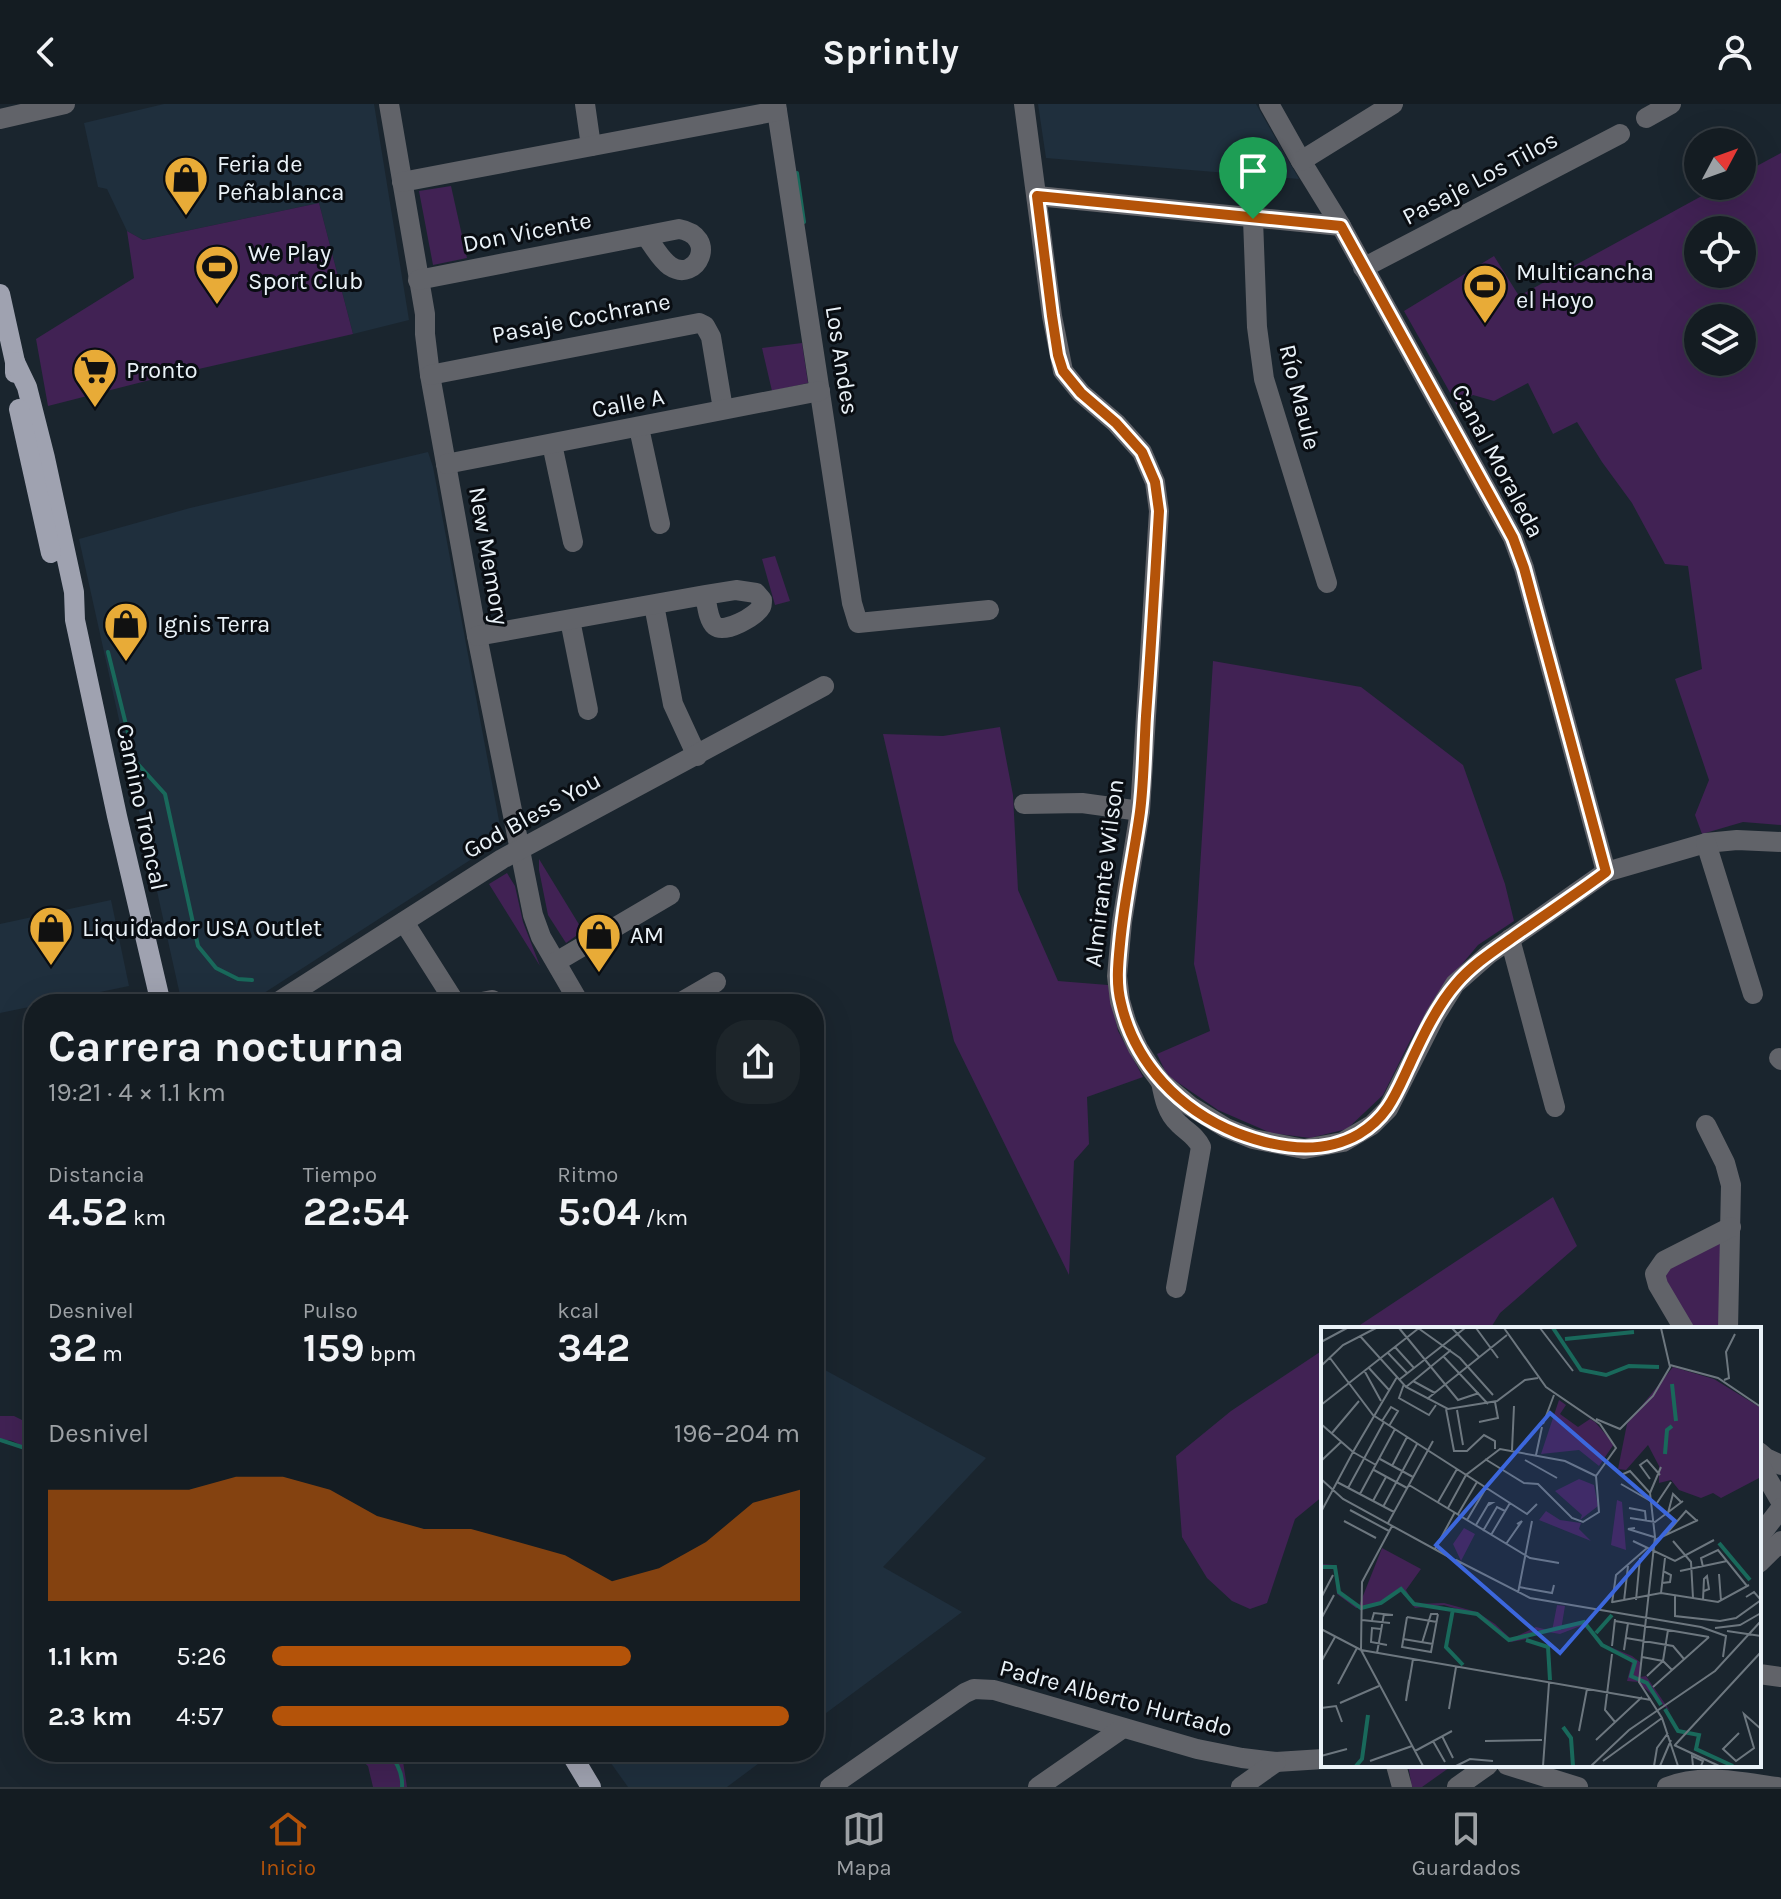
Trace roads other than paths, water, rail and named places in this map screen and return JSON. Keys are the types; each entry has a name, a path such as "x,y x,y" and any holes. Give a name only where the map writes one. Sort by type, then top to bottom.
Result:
{"main road":[{"name":"Camino Troncal","path":"0,294 15,362 27,387 45,458 74,592 75,620 159,994"},
{"path":"576,1762 591,1787"}],"street":[{"path":"0,119 65,104"},
{"name":"New Memory","path":"389,104 425,314 430,375 518,850 541,937 574,994"},
{"path":"585,104 591,146"},
{"name":"Almirante Wilson","path":"1024,104 1052,316 1063,371 1081,393 1130,437 1142,452 1155,482 1159,511 1140,811 1122,922 1117,976 1127,1024 1138,1048 1161,1082 1214,1121 1253,1139 1304,1149 1343,1142 1372,1125 1388,1109 1435,1016 1455,984 1489,954 1606,872 1706,843 1737,840 1781,842"},
{"name":"Canal Moraleda","path":"1269,104 1341,226 1513,538 1524,568 1606,872"},
{"path":"1301,161 1393,104"},
{"path":"1646,118 1671,104"},
{"path":"402,182 777,107"},
{"name":"Los Andes","path":"777,107 852,603 858,623 989,610"},
{"name":"Pasaje Los Tilos","path":"1363,268 1620,134"},
{"path":"1037,196 1341,226"},
{"name":"Río Maule","path":"1253,219 1257,327 1264,379 1327,583"},
{"name":"Don Vicente","path":"418,280 646,236"},
{"name":"Pasaje Cochrane","path":"430,375 699,323 705,326 711,337 723,409"},
{"name":"Calle A","path":"446,464 820,391"},
{"path":"639,428 660,524"},
{"path":"552,444 573,542"},
{"path":"477,636 705,595"},
{"path":"654,605 673,704 697,756"},
{"path":"570,620 588,710"},
{"name":"God Bless You","path":"291,994 518,850 824,686"},
{"path":"1024,804 1082,803 1140,811"},
{"path":"1706,843 1753,994"},
{"path":"556,962 670,895"},
{"path":"404,922 450,994"},
{"path":"1510,939 1555,1107"},
{"path":"695,994 716,982"},
{"path":"1161,1082 1171,1114 1201,1147 1176,1288"},
{"path":"1706,1125 1725,1163 1731,1185 1728,1327"},
{"path":"1683,1327 1658,1285 1655,1274 1664,1261 1731,1227"},
{"path":"1761,1454 1781,1465"},
{"path":"1761,1468 1781,1505 1761,1534"},
{"path":"1761,1561 1781,1541"},
{"path":"1761,1674 1781,1677"},
{"name":"Padre Alberto Hurtado","path":"830,1787 974,1689 994,1690 1197,1749 1276,1762 1321,1759"},
{"path":"1038,1787 1123,1728"},
{"path":"1241,1787 1276,1762"},
{"path":"1397,1767 1402,1787"},
{"path":"1457,1787 1485,1767"},
{"path":"1514,1767 1580,1787"},
{"path":"1566,1767 1580,1787"},
{"path":"1667,1787 1679,1782 1712,1779 1777,1787"}],"waterway":[{"path":"797,173 804,222"},
{"path":"108,652 135,761 165,794 198,946 216,968 238,979 252,980"},
{"path":"0,1440 24,1448"},
{"path":"395,1762 402,1777 402,1787"}],"place":[{"name":"Feria de Peñablanca","path":"186,217"},
{"name":"We Play Sport Club","path":"217,306"},
{"name":"Multicancha el Hoyo","path":"1485,325"},
{"name":"Pronto","path":"95,409"},
{"name":"Ignis Terra","path":"126,663"},
{"name":"Liquidador USA Outlet","path":"51,967"},
{"name":"AM","path":"599,974"}]}
